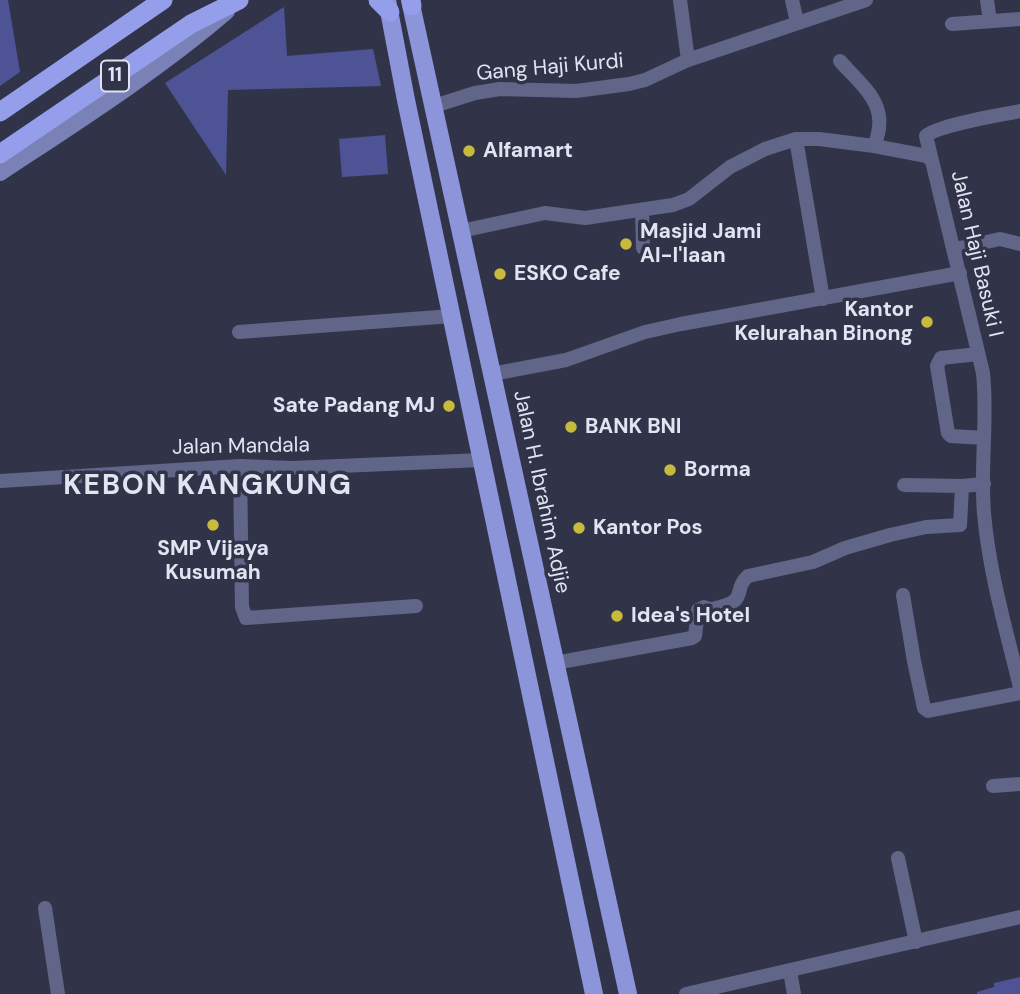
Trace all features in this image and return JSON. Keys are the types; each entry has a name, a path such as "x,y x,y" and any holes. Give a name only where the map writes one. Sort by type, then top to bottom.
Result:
{"highway":[{"name":"11","path":"0,112 163,0"},
{"name":"11","path":"0,154 191,24 236,2"}],"main road":[{"path":"0,100 148,0"},
{"path":"0,172 201,33 236,2"},
{"name":"Jalan H. Ibrahim Adjie","path":"411,2 628,994"},
{"path":"385,4 594,994"},
{"path":"526,670 555,663"}],"street":[{"path":"680,0 688,60"},
{"path":"792,0 797,22"},
{"name":"Gang Haji Kurdi","path":"434,106 475,93 500,89 576,91 629,84 645,80 688,60 866,0"},
{"path":"987,0 990,21"},
{"path":"952,24 1020,19"},
{"path":"840,61 873,98 877,108 881,125 874,146"},
{"name":"Jalan Haji Basuki I","path":"1020,111 927,133 955,249 985,394 984,511 994,585 1020,687"},
{"path":"796,139 823,299"},
{"path":"461,231 545,212 585,218 642,211 689,199 730,167 765,149 796,139 874,146 927,156 933,161"},
{"path":"642,211 643,248"},
{"path":"955,249 1002,239 1020,244"},
{"path":"492,374 566,360 645,332 960,273"},
{"path":"239,332 452,316"},
{"path":"978,354 941,358 937,366 948,433 951,436 984,438"},
{"name":"Jalan Mandala","path":"0,481 240,466 292,468 482,460"},
{"path":"240,466 242,607 246,618 416,606"},
{"path":"904,485 984,484"},
{"path":"555,663 692,638 695,636 698,610 704,607 710,610 733,603 737,600 742,582 748,576 813,562 845,548 890,535 926,527 960,526 961,486"},
{"path":"903,595 924,708 928,711 1020,693"},
{"path":"993,786 1020,784"},
{"path":"898,858 916,943"},
{"path":"45,908 58,994"},
{"path":"685,994 1020,917"},
{"path":"790,971 794,994"}],"shaded area":[{"path":"0,0 8,0 20,72 0,86"},
{"path":"284,7 287,56 373,49 381,86 228,90 226,175 165,83"},
{"path":"385,135 388,174 342,177 339,139"},
{"path":"1020,977 1020,994 977,994 994,987 994,983"}],"place":[{"name":"Alfamart","path":"469,151"},
{"name":"Masjid Jami Al-I'laan","path":"626,244"},
{"name":"ESKO Cafe","path":"500,274"},
{"name":"Kantor Kelurahan Binong","path":"927,322"},
{"name":"Sate Padang MJ","path":"449,406"},
{"name":"BANK BNI","path":"571,427"},
{"name":"Borma","path":"670,470"},
{"name":"SMP Vijaya Kusumah","path":"213,525"},
{"name":"Kantor Pos","path":"579,528"},
{"name":"Idea's Hotel","path":"617,616"}],"district":[{"name":"KEBON KANGKUNG","path":"208,487"}]}
